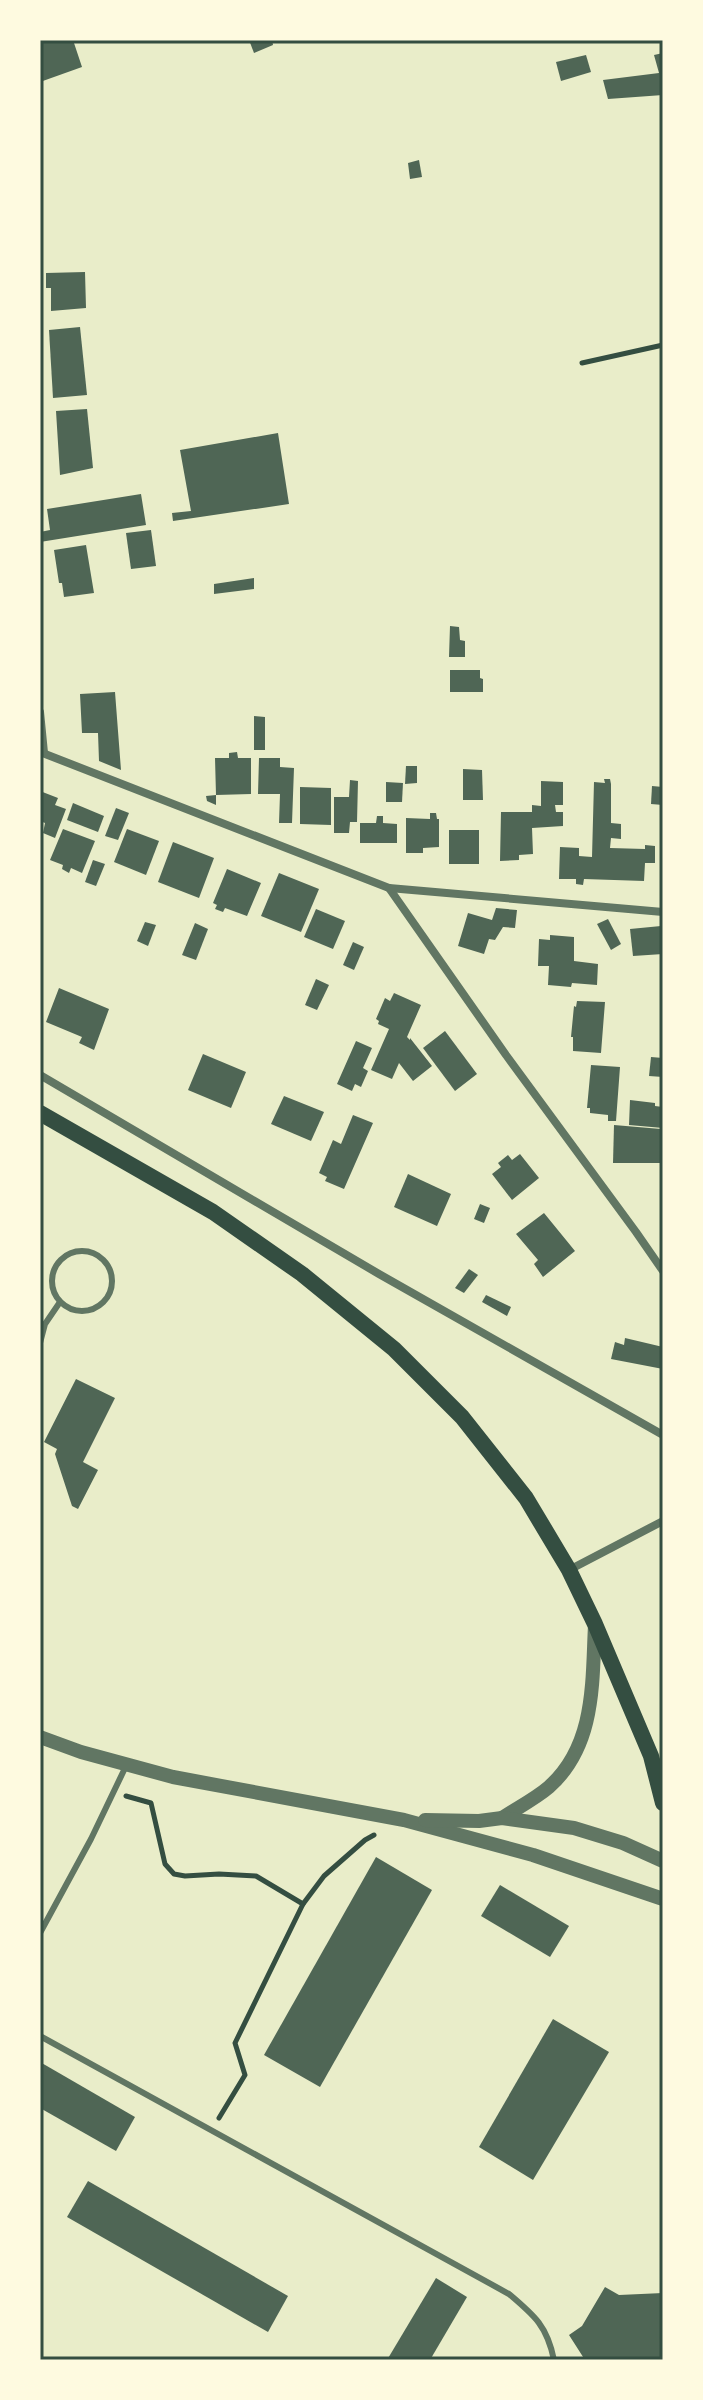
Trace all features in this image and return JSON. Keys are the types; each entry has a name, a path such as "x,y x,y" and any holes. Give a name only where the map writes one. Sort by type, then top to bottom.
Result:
{"main road":[{"path":"40,1113 213,1212 302,1274 394,1349 462,1417 526,1498 569,1570 651,1756 663,1803"}],"street":[{"path":"40,712 42,753 389,888 663,912"},
{"path":"389,888 663,1271"},
{"path":"40,1075 379,1274 663,1435"},
{"path":"569,1570 663,1521"},
{"path":"502,1818 549,1786 577,1752 591,1708 595,1624"},
{"path":"40,1737 81,1752 173,1777 404,1820 533,1855 663,1899"},
{"path":"404,1820 479,1821 502,1818 574,1828 623,1843 663,1861"}],"lane":[{"path":"79,1251 88,1252 104,1262 112,1281 105,1300 98,1306 78,1311 60,1302 55,1294 52,1276 61,1259 79,1251"},
{"path":"40,1343 45,1324 60,1302"},
{"path":"40,1933 127,1765"},
{"path":"40,2036 509,2294 537,2318 551,2346 554,2360"}],"path":[{"path":"582,363 663,345"},
{"path":"115,1793 151,1803 165,1864 174,1874 256,1876 303,1904"},
{"path":"212,2130 245,2075 235,2043 303,1904 324,1876 365,1840 404,1820"}],"building":[{"path":"40,40 73,40 82,67 40,82"},
{"path":"249,40 272,40 273,45 254,53"},
{"path":"663,53 663,95 608,99 603,80 659,73 654,55"},
{"path":"586,55 591,72 561,81 556,62"},
{"path":"419,160 422,177 410,179 408,163"},
{"path":"85,272 86,308 51,311 51,288 46,288 46,273"},
{"path":"80,327 87,395 53,398 49,330"},
{"path":"87,409 93,468 60,475 56,411"},
{"path":"278,433 289,504 173,521 172,513 191,511 180,450"},
{"path":"141,494 146,525 40,542 40,532 50,530 47,509"},
{"path":"151,530 156,566 131,569 126,533"},
{"path":"86,545 94,593 64,597 54,550"},
{"path":"254,578 254,589 214,594 214,584"},
{"path":"450,626 459,627 460,640 465,641 465,657 449,657"},
{"path":"450,670 480,670 483,692 450,692"},
{"path":"115,692 121,770 99,761 98,733 82,733 80,694"},
{"path":"254,716 265,717 265,750 254,750"},
{"path":"237,752 238,758 251,758 251,794 216,795 215,758 229,758 229,753"},
{"path":"259,758 280,758 280,767 294,768 292,823 279,823 280,794 258,794"},
{"path":"406,766 417,766 417,783 405,784"},
{"path":"463,769 482,770 483,800 463,800"},
{"path":"604,779 610,779 611,784 611,823 621,824 621,839 611,838 610,848 645,849 645,845 655,846 655,863 645,863 644,881 584,879 583,885 576,884 576,879 559,879 560,847 579,848 579,856 592,857 594,782 605,783"},
{"path":"350,780 358,781 357,822 350,822 349,833 334,833 334,797 349,797"},
{"path":"541,781 563,782 563,805 555,805 556,812 563,812 563,826 532,828 533,854 519,855 519,860 500,861 501,812 532,812 532,805 541,806"},
{"path":"386,782 403,783 402,802 386,802"},
{"path":"652,786 663,787 663,805 651,804"},
{"path":"300,787 331,788 331,825 300,824"},
{"path":"40,791 58,798 55,805 66,809 55,838 43,833 45,823 40,821"},
{"path":"216,795 216,805 207,801 206,796"},
{"path":"73,803 104,816 98,832 67,820"},
{"path":"116,808 129,813 118,840 105,836"},
{"path":"430,813 436,813 439,819 439,847 423,848 423,853 406,853 406,818 430,819"},
{"path":"377,816 383,816 383,823 397,824 397,843 360,843 360,823 376,823"},
{"path":"63,829 95,841 82,873 71,868 69,873 62,869 63,865 50,860"},
{"path":"127,829 159,841 146,875 114,862"},
{"path":"449,830 479,830 479,864 449,864"},
{"path":"173,842 214,858 199,898 158,882"},
{"path":"93,860 105,864 96,886 85,882"},
{"path":"227,869 261,883 247,916 225,908 223,912 215,909 217,905 213,903"},
{"path":"279,873 319,889 301,932 261,916"},
{"path":"496,908 517,910 515,928 503,927 495,940 489,939 484,954 458,946 468,913 492,920"},
{"path":"316,909 345,921 333,949 304,937"},
{"path":"608,919 621,944 611,950 597,924"},
{"path":"145,922 156,925 148,946 137,941"},
{"path":"195,923 208,929 196,960 182,955"},
{"path":"661,926 663,954 633,956 630,929"},
{"path":"550,935 574,937 574,961 598,964 597,985 548,985 549,966 538,966 539,939 550,940"},
{"path":"353,942 364,947 354,970 343,965"},
{"path":"316,979 329,985 317,1010 305,1005"},
{"path":"59,988 109,1009 94,1050 79,1043 82,1037 46,1022"},
{"path":"394,993 421,1005 407,1037 432,1066 413,1081 399,1063 392,1079 371,1070 389,1029 378,1024 376,1019 385,998 390,1001"},
{"path":"577,1001 605,1002 601,1053 573,1051 571,1037"},
{"path":"445,1031 477,1074 455,1091 423,1048"},
{"path":"356,1041 372,1048 363,1068 368,1071 361,1087 355,1084 352,1091 337,1084"},
{"path":"203,1054 246,1072 231,1108 188,1090"},
{"path":"651,1057 663,1058 663,1077 649,1076"},
{"path":"591,1065 620,1067 616,1121 608,1121 608,1115 590,1113 590,1108 587,1108"},
{"path":"284,1096 324,1112 311,1141 271,1124"},
{"path":"630,1100 663,1107 663,1128 629,1125"},
{"path":"353,1115 373,1123 344,1189 325,1181 327,1177 319,1173 333,1140 341,1144"},
{"path":"614,1125 661,1129 660,1163 613,1163"},
{"path":"520,1154 539,1178 512,1200 492,1174 501,1167 498,1163 508,1155 512,1160"},
{"path":"408,1174 451,1194 437,1226 394,1207"},
{"path":"480,1204 490,1208 484,1223 474,1219"},
{"path":"544,1213 575,1251 543,1277 534,1264 538,1260 516,1234"},
{"path":"469,1269 478,1275 464,1293 455,1288"},
{"path":"486,1295 511,1307 507,1316 482,1302"},
{"path":"625,1338 663,1347 663,1369 611,1359 615,1342 624,1345"},
{"path":"76,1379 115,1398 83,1462 98,1470 78,1509 72,1506 55,1454 57,1449 44,1442"},
{"path":"376,1857 432,1890 320,2087 264,2055"},
{"path":"500,1885 569,1926 550,1957 481,1916"},
{"path":"553,2019 609,2052 533,2180 479,2147"},
{"path":"40,2062 135,2117 116,2151 40,2108"},
{"path":"88,2181 288,2296 268,2332 67,2217"},
{"path":"436,2278 467,2297 430,2360 387,2360"},
{"path":"605,2287 619,2295 663,2293 663,2360 585,2360 569,2335 582,2326"}]}
